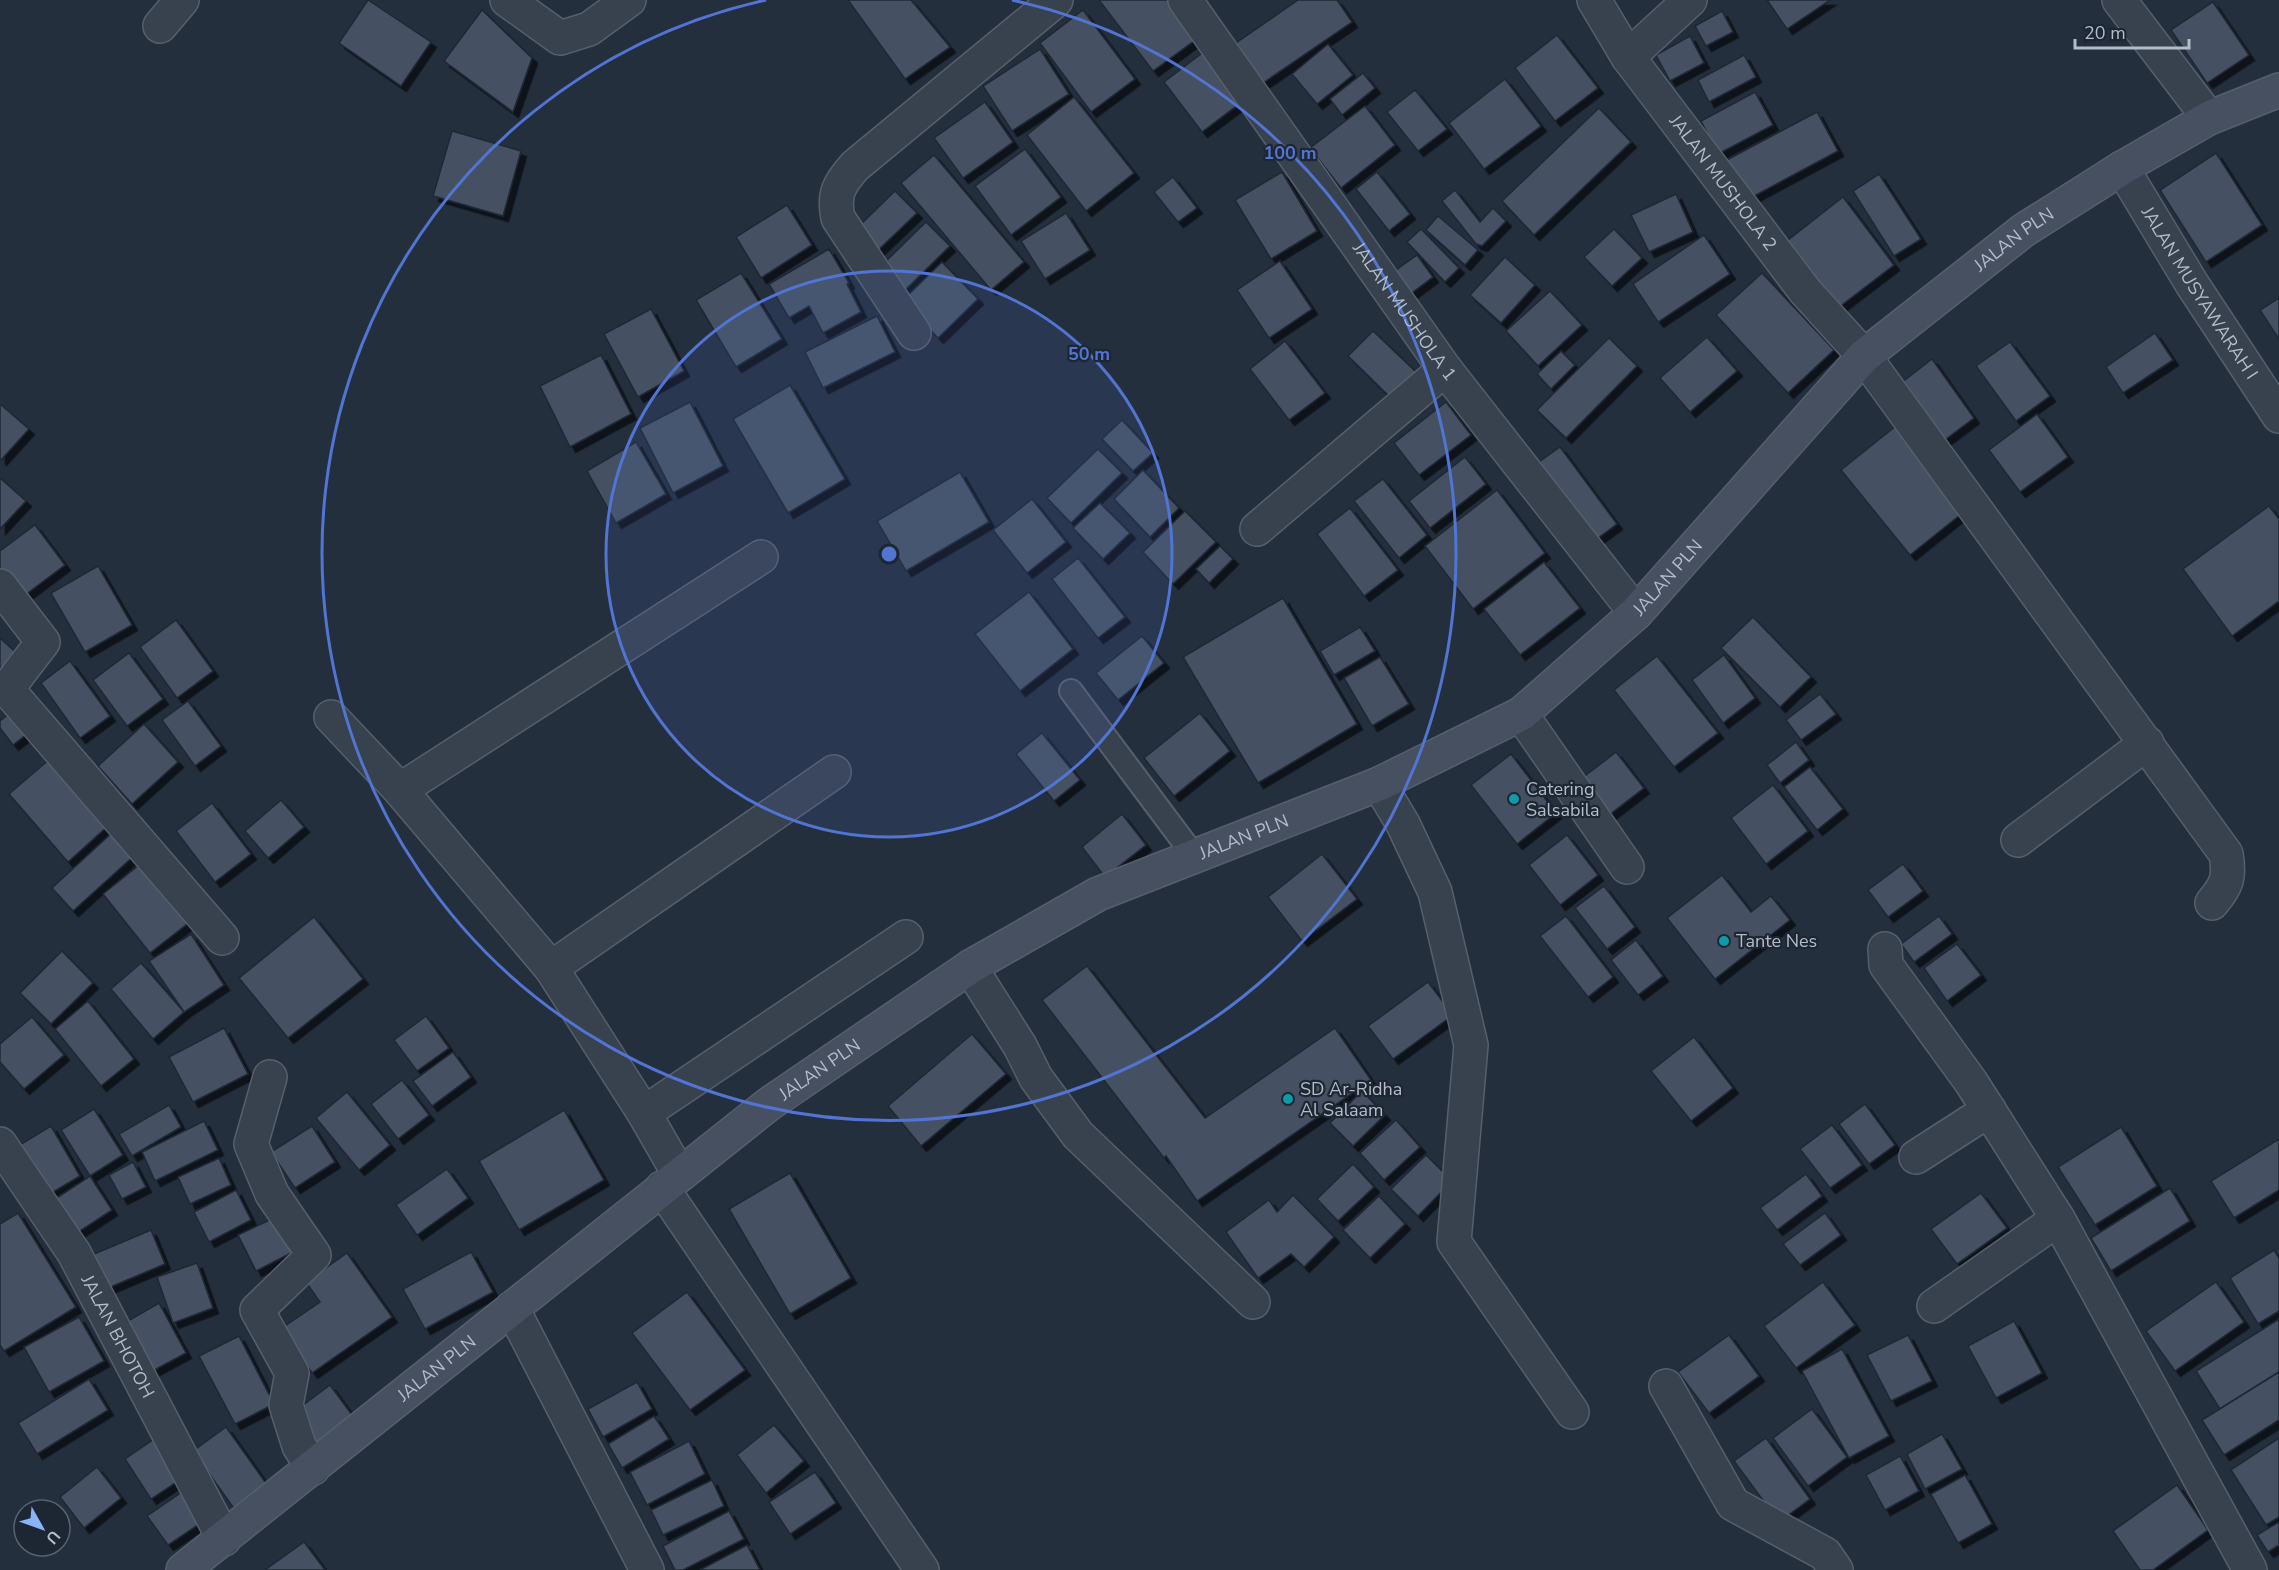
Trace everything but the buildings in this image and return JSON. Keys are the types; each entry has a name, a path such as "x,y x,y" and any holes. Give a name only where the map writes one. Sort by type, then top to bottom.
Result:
{"street":[{"path":"160,26 182,0"},
{"path":"507,0 560,38 589,29 629,0"},
{"path":"914,333 838,218 834,200 840,184 855,166 1056,0"},
{"name":"JALAN MUSHOLA 1","path":"1185,0 1445,369 1636,613"},
{"name":"JALAN MUSHOLA 2","path":"1594,0 1628,57 1805,291 1864,356 2226,854 2229,870 2225,888 2212,903"},
{"path":"1628,57 1690,0"},
{"path":"2119,0 2209,118"},
{"name":"JALAN PLN","path":"183,1570 670,1181 770,1104 970,967 1098,894 1378,784 1521,714 1636,613 1864,356 2024,230 2122,168 2209,118 2279,90"},
{"name":"JALAN MUSYAWARAH I","path":"2122,168 2192,284 2279,416"},
{"path":"1257,529 1445,369"},
{"path":"400,790 761,557"},
{"path":"0,586 43,642 7,689 222,938"},
{"path":"1521,714 1627,867"},
{"path":"331,717 400,790 551,968 644,1113 670,1181 922,1570"},
{"path":"2018,840 2147,743"},
{"path":"551,968 834,772"},
{"path":"1378,784 1402,824 1435,892 1471,1045 1454,1242 1572,1413"},
{"path":"644,1113 906,937"},
{"path":"1885,949 1886,965 1989,1110 2058,1219 2250,1570"},
{"path":"970,967 1020,1046 1036,1078 1072,1127 1253,1302"},
{"path":"270,1077 251,1144 272,1194 314,1256 257,1310 292,1373 286,1405 299,1446 313,1468"},
{"path":"1916,1157 1989,1110"},
{"name":"JALAN BHOTOH","path":"0,1144 74,1253 224,1539"},
{"path":"1934,1306 2058,1219"},
{"path":"512,1308 647,1570"},
{"path":"1666,1386 1733,1504 1825,1554 1836,1570"}],"lane":[{"path":"1071,691 1195,857"}],"place":[{"name":"Catering Salsabila","path":"1514,799"},
{"name":"Tante Nes","path":"1724,941"},
{"name":"SD Ar-Ridha Al Salaam","path":"1288,1099"}]}
